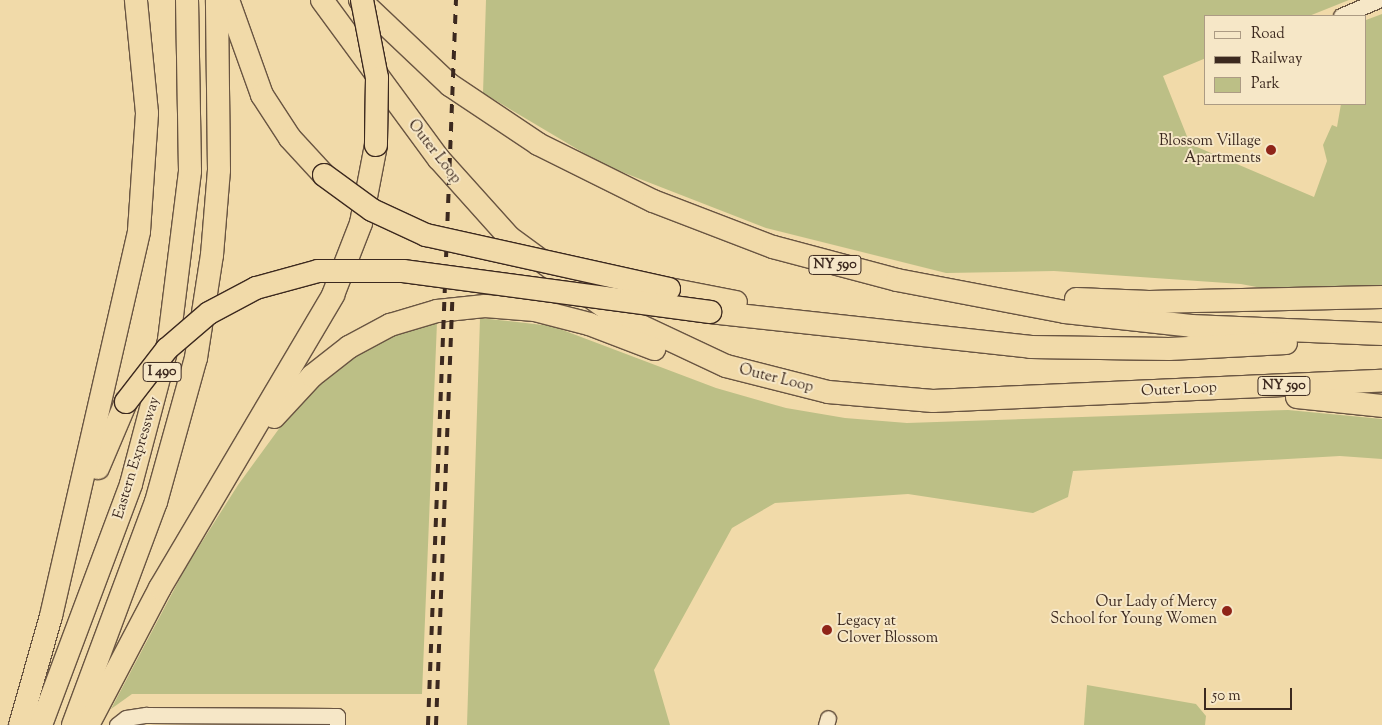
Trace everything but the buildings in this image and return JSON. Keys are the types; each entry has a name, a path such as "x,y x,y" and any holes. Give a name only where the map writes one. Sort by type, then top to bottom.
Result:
{"highway":[{"path":"51,616 140,223 146,108 136,0"},
{"name":"Eastern Expressway","path":"41,725 131,484 169,340 190,171 187,0"},
{"name":"Eastern Expressway","path":"73,725 150,521 196,358 212,255 219,170 217,0"},
{"path":"228,0 262,95 295,144 324,175 380,215 426,235 669,289 912,335"},
{"name":"Outer Loop","path":"321,0 465,192 535,260 648,332 726,366 786,384 863,397 933,401 1382,381"},
{"path":"88,725 160,588 338,284 364,214 376,145 376,70 361,0"},
{"name":"NY 590","path":"361,0 450,84 576,165 712,226 875,275 1001,301 1130,320 1382,336"},
{"path":"20,725 51,616 104,451 126,402 167,349 209,313 265,285 318,271 403,271 710,312 1018,346 1131,350 1382,336"},
{"path":"875,275 1120,302 1382,297"},
{"path":"222,485 287,402 330,361 383,328 437,311 501,306 549,313 704,366 786,384"},
{"path":"1187,390 1382,406"}],"street":[{"path":"1343,15 1378,0"},
{"path":"117,725 126,718 146,715 337,720"}],"green space":[{"path":"486,0 1349,0 1312,15 1204,15 1204,59 1163,76 1190,144 1314,197 1327,161 1323,145 1332,125 1337,127 1341,105 1367,105 1367,20 1382,14 1382,290 1283,292 1241,284 1054,271 946,273 766,228 604,165 483,93"},
{"path":"480,318 552,326 716,388 786,408 845,418 907,423 1288,410 1382,419 1382,459 1340,456 1073,471 1068,497 1033,513 908,494 775,503 732,528 654,670 670,725 467,725"},
{"path":"437,322 422,694 132,694 111,709 186,567 238,485 289,415 317,384 353,356 390,337"},
{"path":"1087,685 1196,704 1206,716 1205,725 1084,725"}],"railway":[{"path":"428,725 456,0"},
{"path":"436,725 452,300"}],"place":[{"name":"Blossom Village Apartments","path":"1271,150"},
{"name":"Our Lady of Mercy School for Young Women","path":"1227,611"},
{"name":"Legacy at Clover Blossom","path":"827,630"}]}
